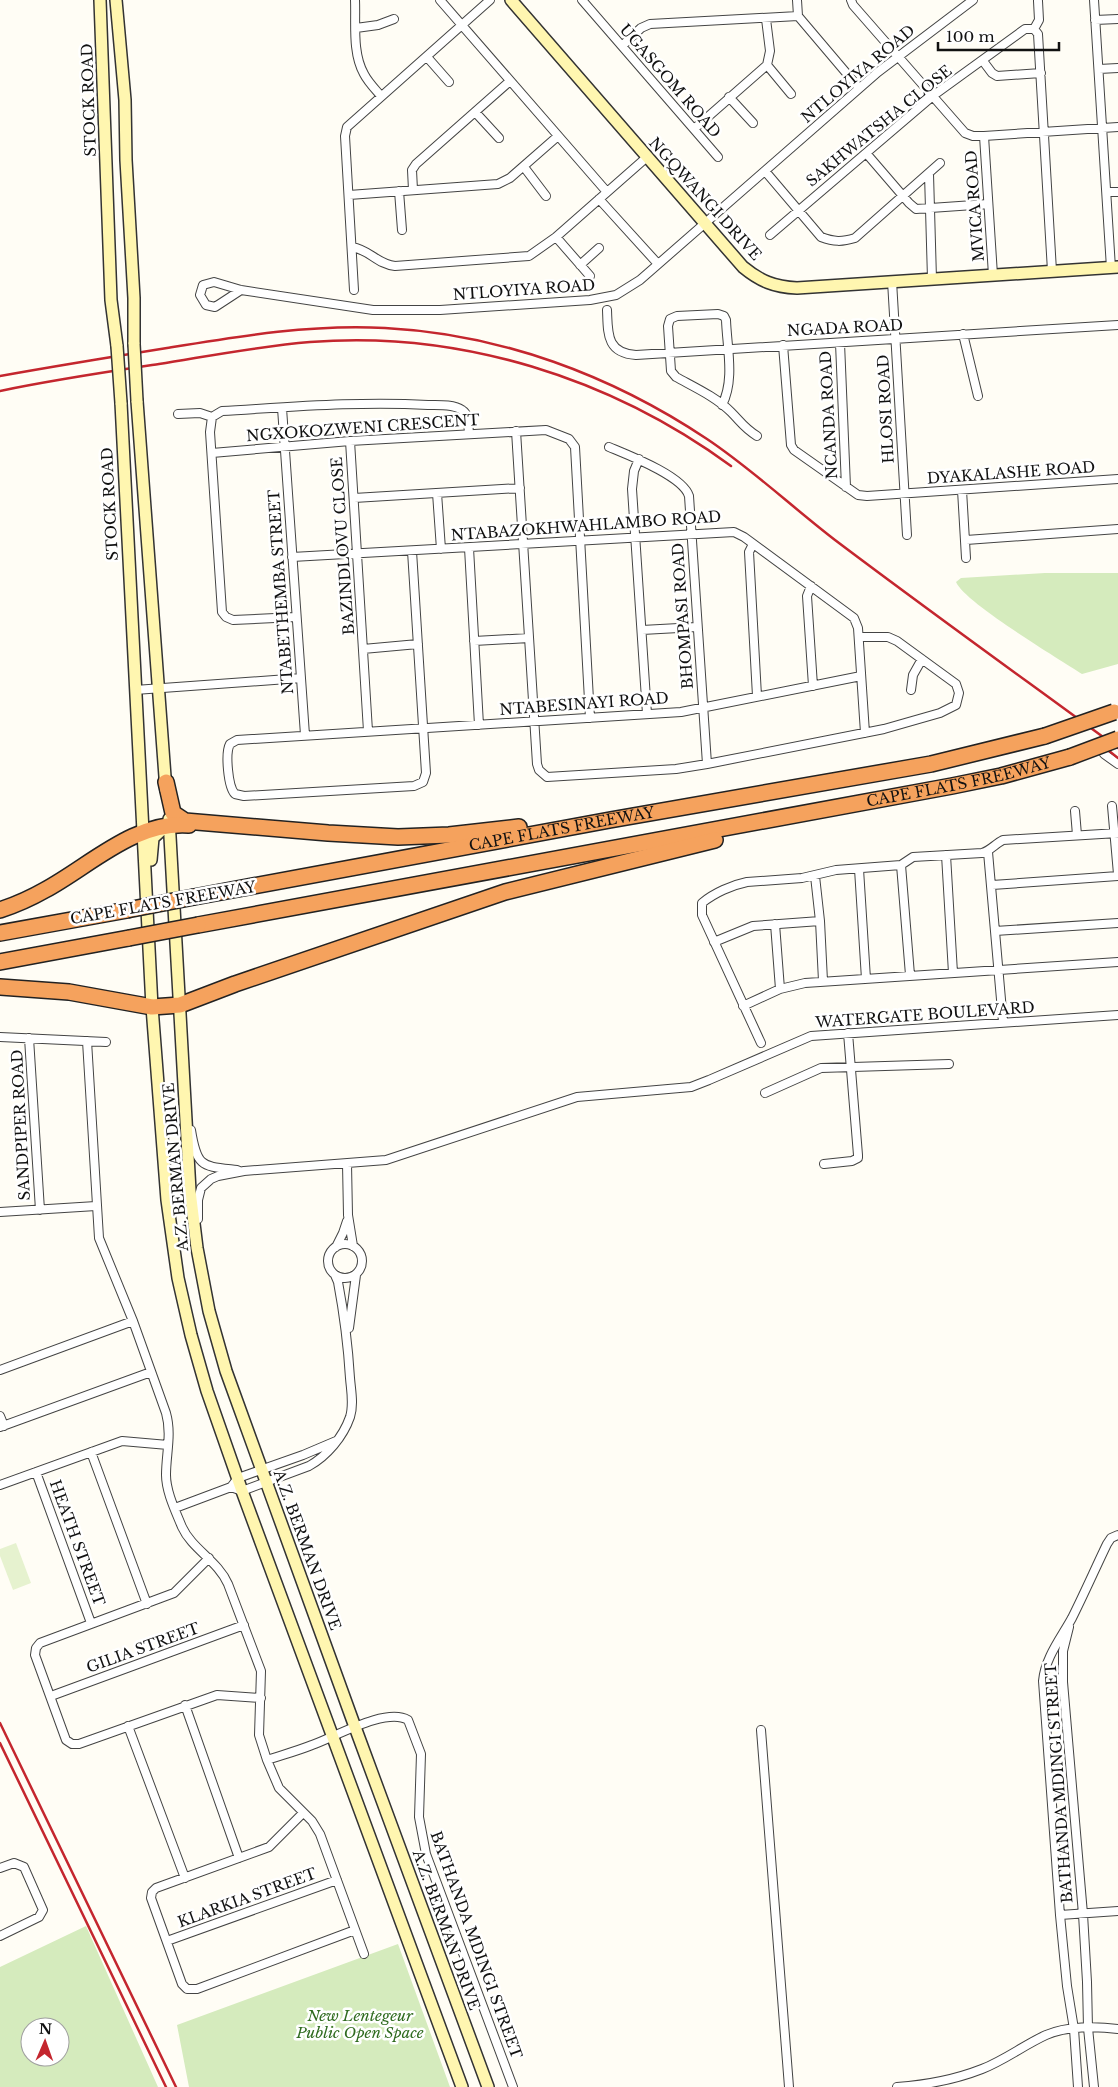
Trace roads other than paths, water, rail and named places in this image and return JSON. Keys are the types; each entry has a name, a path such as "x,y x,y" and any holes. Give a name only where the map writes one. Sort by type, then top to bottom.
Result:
{"highway":[{"name":"CAPE FLATS FREEWAY","path":"0,933 610,820 931,764 1045,736 1116,711"},
{"name":"CAPE FLATS FREEWAY","path":"0,962 1001,776 1070,756 1118,739"},
{"path":"166,782 173,813 185,821 328,834"},
{"path":"0,987 70,992 152,1007 180,1005 235,984 505,892 780,825 822,810"},
{"path":"0,910 46,890 144,831 169,824 328,834 424,836 500,830 583,819 610,820"}],"main road":[{"name":"STOCK ROAD","path":"100,0 111,300 117,346 121,403 152,1007"},
{"path":"116,0 125,100 137,401 147,546 160,688 180,1005"},
{"name":"NGQWANGI DRIVE","path":"511,0 743,267 758,279 772,285 797,288 1115,268"},
{"path":"150,959 154,918 151,856 153,838 169,824"},
{"name":"A.Z. BERMAN DRIVE","path":"180,1005 190,1191 197,1248 215,1333 261,1470 488,2087"},
{"name":"A.Z. BERMAN DRIVE","path":"152,1007 167,1200 178,1278 191,1335 207,1391 235,1482 242,1491 462,2087"}],"street":[{"path":"355,0 358,57 361,69 381,96"},
{"path":"440,0 607,192"},
{"path":"354,290 346,130 350,123 490,0"},
{"name":"UGASGOM ROAD","path":"582,0 718,157"},
{"path":"797,0 798,16 859,88"},
{"path":"851,0 853,5 934,95 965,133 974,136 984,136 1118,127"},
{"name":"NTLOYIYA ROAD","path":"241,290 215,308 206,305 200,296 203,285 210,282 241,290 356,309 440,310 604,299 616,296 631,287 658,264 859,88 973,0"},
{"path":"1094,0 1107,192 1115,268"},
{"path":"1038,1 1039,20 1034,30 1038,34 1041,73 1052,271"},
{"path":"622,46 641,28 650,24 798,16"},
{"path":"356,28 378,25 394,19"},
{"path":"694,129 767,65 770,51 766,19"},
{"path":"1095,20 1118,19"},
{"name":"SAKHWATSHA CLOSE","path":"770,235 934,95 1026,29 1034,30"},
{"path":"427,57 449,82"},
{"path":"983,61 992,73 997,76 1041,73"},
{"path":"767,65 791,94"},
{"path":"1098,69 1118,68"},
{"path":"413,190 412,174 414,167 510,81"},
{"path":"730,97 753,123"},
{"path":"476,113 499,138"},
{"path":"349,195 498,184 510,178 524,167 558,136"},
{"name":"MVICA ROAD","path":"984,136 993,275"},
{"path":"866,153 903,197 916,209 988,204"},
{"path":"352,247 366,251 382,263 395,266 530,256 556,237 647,157"},
{"path":"764,171 821,237 833,242 844,242 855,238 940,163"},
{"path":"524,167 546,196"},
{"path":"929,174 932,279"},
{"path":"399,191 402,230"},
{"path":"1107,192 1118,192"},
{"path":"599,199 658,264"},
{"path":"556,237 590,276"},
{"path":"580,264 599,248"},
{"name":"HLOSI ROAD","path":"892,281 907,535"},
{"name":"NGADA ROAD","path":"607,310 609,339 623,352 636,355 1118,325"},
{"path":"722,405 729,388 726,320 724,316 718,314 678,316 670,319 668,326 670,369 674,375 722,405 731,412 745,429 757,436"},
{"path":"1118,325 1118,333"},
{"path":"963,334 978,396"},
{"name":"NCANDA ROAD","path":"840,342 846,487"},
{"name":"DYAKALASHE ROAD","path":"783,345 791,446 855,494 862,496 1118,480"},
{"path":"178,414 200,413 212,417 222,411 373,403 446,406 459,408 464,411 467,415 469,434"},
{"name":"NTABETHEMBA STREET","path":"282,408 305,735"},
{"path":"212,417 210,432 222,612 226,617 233,620 296,617"},
{"name":"NGXOKOZWENI CRESCENT","path":"212,453 285,446 546,430 572,442 575,448 580,541"},
{"path":"516,431 537,764 539,770 547,777 676,769 707,764 865,734 940,713 956,704 959,693 956,684 922,659 888,637 859,637"},
{"name":"BAZINDLOVU CLOSE","path":"350,442 368,731"},
{"name":"BHOMPASI ROAD","path":"609,447 639,459 688,490 707,764"},
{"path":"639,459 633,479 647,714"},
{"path":"354,498 520,488"},
{"path":"962,490 966,558"},
{"path":"437,493 440,549"},
{"path":"966,540 1118,529"},
{"name":"NTABAZOKHWAHLAMBO ROAD","path":"292,558 734,532 852,616 858,625 865,734"},
{"path":"580,541 590,718"},
{"path":"753,544 749,552 758,696"},
{"path":"469,548 479,725"},
{"path":"412,551 423,728"},
{"path":"811,586 807,596 812,686"},
{"path":"642,630 697,627"},
{"path":"474,640 529,638"},
{"name":"BAZINDLOVU CLOSE","path":"363,649 418,644"},
{"path":"910,690 913,675 922,659"},
{"name":"NTABESINAYI ROAD","path":"423,728 426,773 425,778 419,784 244,796 231,791 228,750 230,744 237,740 368,731 423,728 479,725 534,722 647,714 702,708 861,676"},
{"path":"135,690 301,678"},
{"path":"1104,754 1118,764"},
{"path":"992,885 1118,875 1116,833 1112,806"},
{"path":"1075,811 1077,835"},
{"path":"761,1044 701,910 702,903 707,899 738,884 747,882 814,876 825,871 901,865 913,857 988,852 1003,840 1116,833"},
{"path":"988,852 1003,1022"},
{"path":"946,856 953,973"},
{"path":"901,865 910,976"},
{"path":"859,869 866,979"},
{"path":"814,876 820,921 823,981"},
{"path":"714,942 753,926 820,921"},
{"path":"995,931 1118,923"},
{"path":"775,924 780,989"},
{"path":"743,1006 780,989 823,981 1118,962"},
{"name":"WATERGATE BOULEVARD","path":"197,1248 198,1200 201,1188 211,1178 244,1171 386,1160 577,1097 690,1087 806,1038 822,1034 1118,1015"},
{"path":"824,1164 852,1161 858,1158 848,1033"},
{"path":"0,1036 106,1042"},
{"name":"SANDPIPER ROAD","path":"29,1038 40,1210"},
{"path":"87,1041 96,1206 100,1238 133,1321 168,1421 166,1481 188,1537 226,1577 261,1671 259,1736 267,1760 279,1788 312,1821 320,1834 364,1954"},
{"path":"765,1093 814,1070 949,1064"},
{"name":"WATERGATE BOULEVARD","path":"185,1086 197,1157 212,1168 244,1171"},
{"path":"346,1164 348,1215 353,1246"},
{"path":"0,1212 96,1206"},
{"path":"242,1491 319,1461 328,1454 350,1418 352,1406 348,1337 338,1282 328,1261 332,1250 343,1233 348,1215"},
{"path":"336,1246 347,1244 353,1246 361,1253 363,1258 360,1270 356,1275 348,1337"},
{"path":"335,1275 346,1278 356,1275"},
{"path":"0,1370 133,1321"},
{"path":"0,1416 2,1427 151,1372"},
{"path":"0,1485 122,1441 168,1445"},
{"path":"175,1508 261,1470 336,1441"},
{"path":"91,1452 147,1604"},
{"name":"HEATH STREET","path":"36,1472 91,1623"},
{"name":"BATHANDA MDINGI STREET","path":"1078,2087 1074,2029 1067,1986 1060,1915 1043,1681 1047,1663 1107,1544 1111,1538 1118,1535"},
{"path":"209,1558 174,1593 40,1643 36,1648 35,1655 66,1740 72,1744 79,1744 217,1695 261,1698"},
{"name":"BATHANDA MDINGI STREET","path":"1070,1620 1063,1651 1063,1682 1083,1914 1088,2028 1094,2087"},
{"name":"GILIA STREET","path":"51,1696 244,1626"},
{"path":"185,1705 239,1858"},
{"name":"BATHANDA MDINGI STREET","path":"267,1760 333,1737 355,1727 396,1716 408,1720 421,1754 419,1818 426,1854 512,2087"},
{"path":"128,1726 185,1878"},
{"path":"761,1730 789,2087"},
{"path":"303,1813 269,1846 156,1888 152,1892 151,1898 182,1984 191,1990 355,1930"},
{"path":"0,1868 14,1863 24,1867 43,1910 39,1917 0,1936"},
{"name":"KLARKIA STREET","path":"167,1941 337,1880"},
{"name":"BATHANDA MDINGI STREET","path":"1060,1915 1118,1911"},
{"path":"897,2087 959,2078 1003,2060 1045,2036 1074,2029 1118,2029"}],"railway":[{"path":"0,376 221,339 303,329 357,327 428,332 471,339 513,349 554,362 594,377 632,396 670,416 707,439 740,463 835,540 1118,748"},
{"path":"0,391 79,376 291,344 366,340 422,344 477,353 532,366 585,385 636,408 685,435 731,466"},
{"path":"1103,746 1118,758"},
{"path":"0,1723 176,2087"},
{"path":"0,1743 166,2087"}],"park label":[{"name":"New Lentegeur Public Open Space","path":"360,2024"}]}
